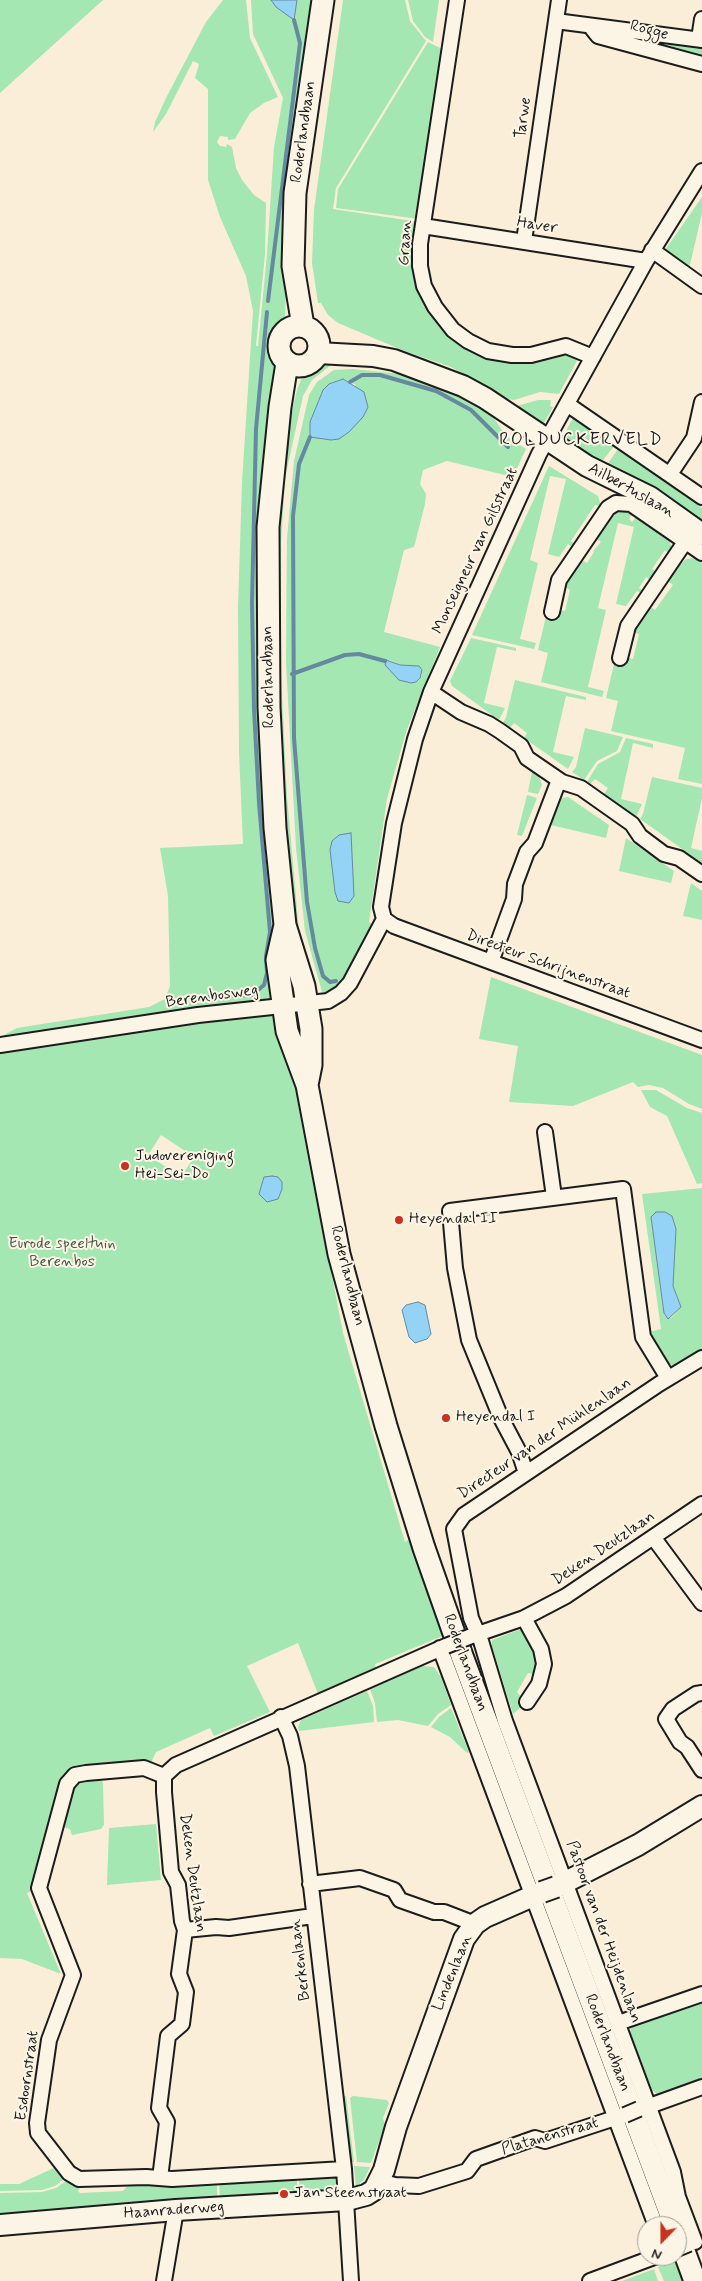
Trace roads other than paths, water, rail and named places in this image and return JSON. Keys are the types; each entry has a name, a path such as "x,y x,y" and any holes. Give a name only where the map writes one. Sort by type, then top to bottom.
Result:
{"main road":[{"name":"Roderlandbaan","path":"296,327 289,282 293,266 296,193 323,0"},
{"path":"296,327 313,332 318,348 311,362 293,365 282,358 278,344 284,332 296,327"},
{"name":"Roderlandbaan","path":"293,365 279,429 268,527 269,707 275,828 285,925 304,986 312,1048 307,1085"},
{"name":"Roderlandbaan","path":"285,925 277,960 283,1005 291,1044 307,1085 340,1254 386,1426 424,1548 671,2216"},
{"path":"688,2241 695,2281"}],"street":[{"name":"Graan","path":"457,0 423,226 420,259 424,286 435,307 453,330 477,346 498,354 531,355 566,346 593,357"},
{"name":"Tarwe","path":"524,241 559,0"},
{"path":"701,40 702,19"},
{"name":"Rogge","path":"556,21 701,40"},
{"name":"Rogge","path":"590,26 598,36 702,64"},
{"name":"Monseigneur van Gilsstraat","path":"384,919 381,907 394,823 415,739 431,692 547,440 649,255 702,171"},
{"name":"Haver","path":"423,226 524,241 649,255"},
{"path":"649,255 702,286"},
{"name":"Ailbertuslaan","path":"318,348 373,356 424,370 486,398 587,466 650,497 694,538 702,553"},
{"path":"670,474 694,438 702,402"},
{"name":"Ailbertuslaan","path":"567,404 702,497"},
{"name":"Ailbertuslaan","path":"552,612 559,580 612,505 620,502 631,504 694,538"},
{"path":"620,658 628,626 694,538"},
{"path":"431,692 461,712 500,731 520,746 527,758 559,780 581,788 632,824 640,836 664,854 679,858 702,874"},
{"path":"491,962 514,899 515,884 527,852 535,844 559,780"},
{"name":"Directeur Schrijnenstraat","path":"384,919 394,926 702,1040"},
{"name":"Berenbosweg","path":"0,1044 94,1032 198,1015 307,1004 328,1000 347,988 384,919"},
{"path":"545,1132 554,1197"},
{"path":"526,1473 519,1452 501,1418 469,1340 455,1268 450,1211 623,1188 643,1338 668,1378"},
{"name":"Directeur van der Mühlenlaan","path":"473,1636 454,1529 464,1515 668,1378 702,1358"},
{"name":"Deken Deutzlaan","path":"160,2178 167,2122 159,2108 168,2036 182,2024 186,1992 179,1974 185,1930 182,1921 178,1886 171,1872 164,1776 176,1765 281,1717 443,1647 524,1618 566,1596 702,1504"},
{"path":"653,1537 702,1603"},
{"path":"524,1618 541,1649 544,1664 539,1684 527,1702"},
{"name":"Pastoor van der Heijdenlaan","path":"473,1636 481,1641 505,1721 550,1889 653,2216"},
{"name":"Pastoor van der Heijdenlaan","path":"443,1647 550,1889 618,2023 644,2108 673,2172 688,2241"},
{"path":"702,1693 696,1694 673,1709 666,1719 680,1742 687,1747 702,1770"},
{"name":"Berkenlaan","path":"281,1717 294,1751 312,1916 344,2169 351,2281"},
{"name":"Esdoornstraat","path":"164,1776 144,1768 80,1773 72,1778 65,1790 39,1888 73,1975 49,2040 37,2123 38,2134 69,2173 79,2179 218,2177 344,2169"},
{"name":"Lindenlaan","path":"379,2181 396,2127 456,1959 464,1939 475,1924 496,1911 550,1889 638,1845 702,1806"},
{"path":"310,1884 360,1878 394,1890 400,1900 434,1912 444,1912 475,1924"},
{"path":"185,1930 216,1926 229,1928 312,1916"},
{"path":"618,2023 702,1994"},
{"name":"Platanenstraat","path":"379,2181 395,2185 419,2186 467,2171 476,2159 535,2138 545,2141 702,2088"},
{"path":"347,2200 366,2196 374,2190 379,2181"},
{"name":"Haanraderweg","path":"0,2224 176,2210 347,2200"},
{"path":"164,2281 176,2210"},
{"path":"590,2281 611,2277 637,2265"}],"water":[{"path":"271,0 297,0 294,20 276,7"},
{"path":"343,379 364,392 368,407 363,417 349,432 339,439 331,440 310,437 310,422 323,390 329,384"},
{"path":"386,660 400,665 419,666 422,670 420,678 416,682 411,683 399,680 385,665"},
{"path":"351,833 354,896 349,903 338,901 335,892 330,850 332,841 339,835"},
{"path":"264,1177 278,1177 282,1182 282,1189 278,1199 267,1202 259,1194"},
{"path":"656,1212 665,1212 672,1216 676,1229 673,1286 681,1307 668,1319 664,1313 651,1217"},
{"path":"418,1302 425,1305 431,1334 427,1339 415,1343 409,1337 402,1310 406,1305"}],"waterway":[{"path":"268,301 300,43 294,20"},
{"path":"209,997 252,995 264,985 267,973 266,956 270,932 259,803 254,709 252,603 256,429 267,312"},
{"path":"350,382 362,375 380,375 436,391 471,410 508,447"},
{"path":"310,437 299,464 293,516 294,738 307,902 315,948 323,976 330,982 336,981"},
{"path":"292,674 345,655 359,654 385,661"}],"place":[{"name":"Judovereniging Hei-Sei-Do","path":"125,1166"},
{"name":"Heyendal II","path":"399,1220"},
{"name":"Heyendal I","path":"446,1418"},
{"name":"Jan Steenstraat","path":"284,2194"}],"district":[{"name":"ROLDUCKERVELD","path":"581,440"}],"park label":[{"name":"Eurode speeltuin Berenbos","path":"62,1254"}]}
